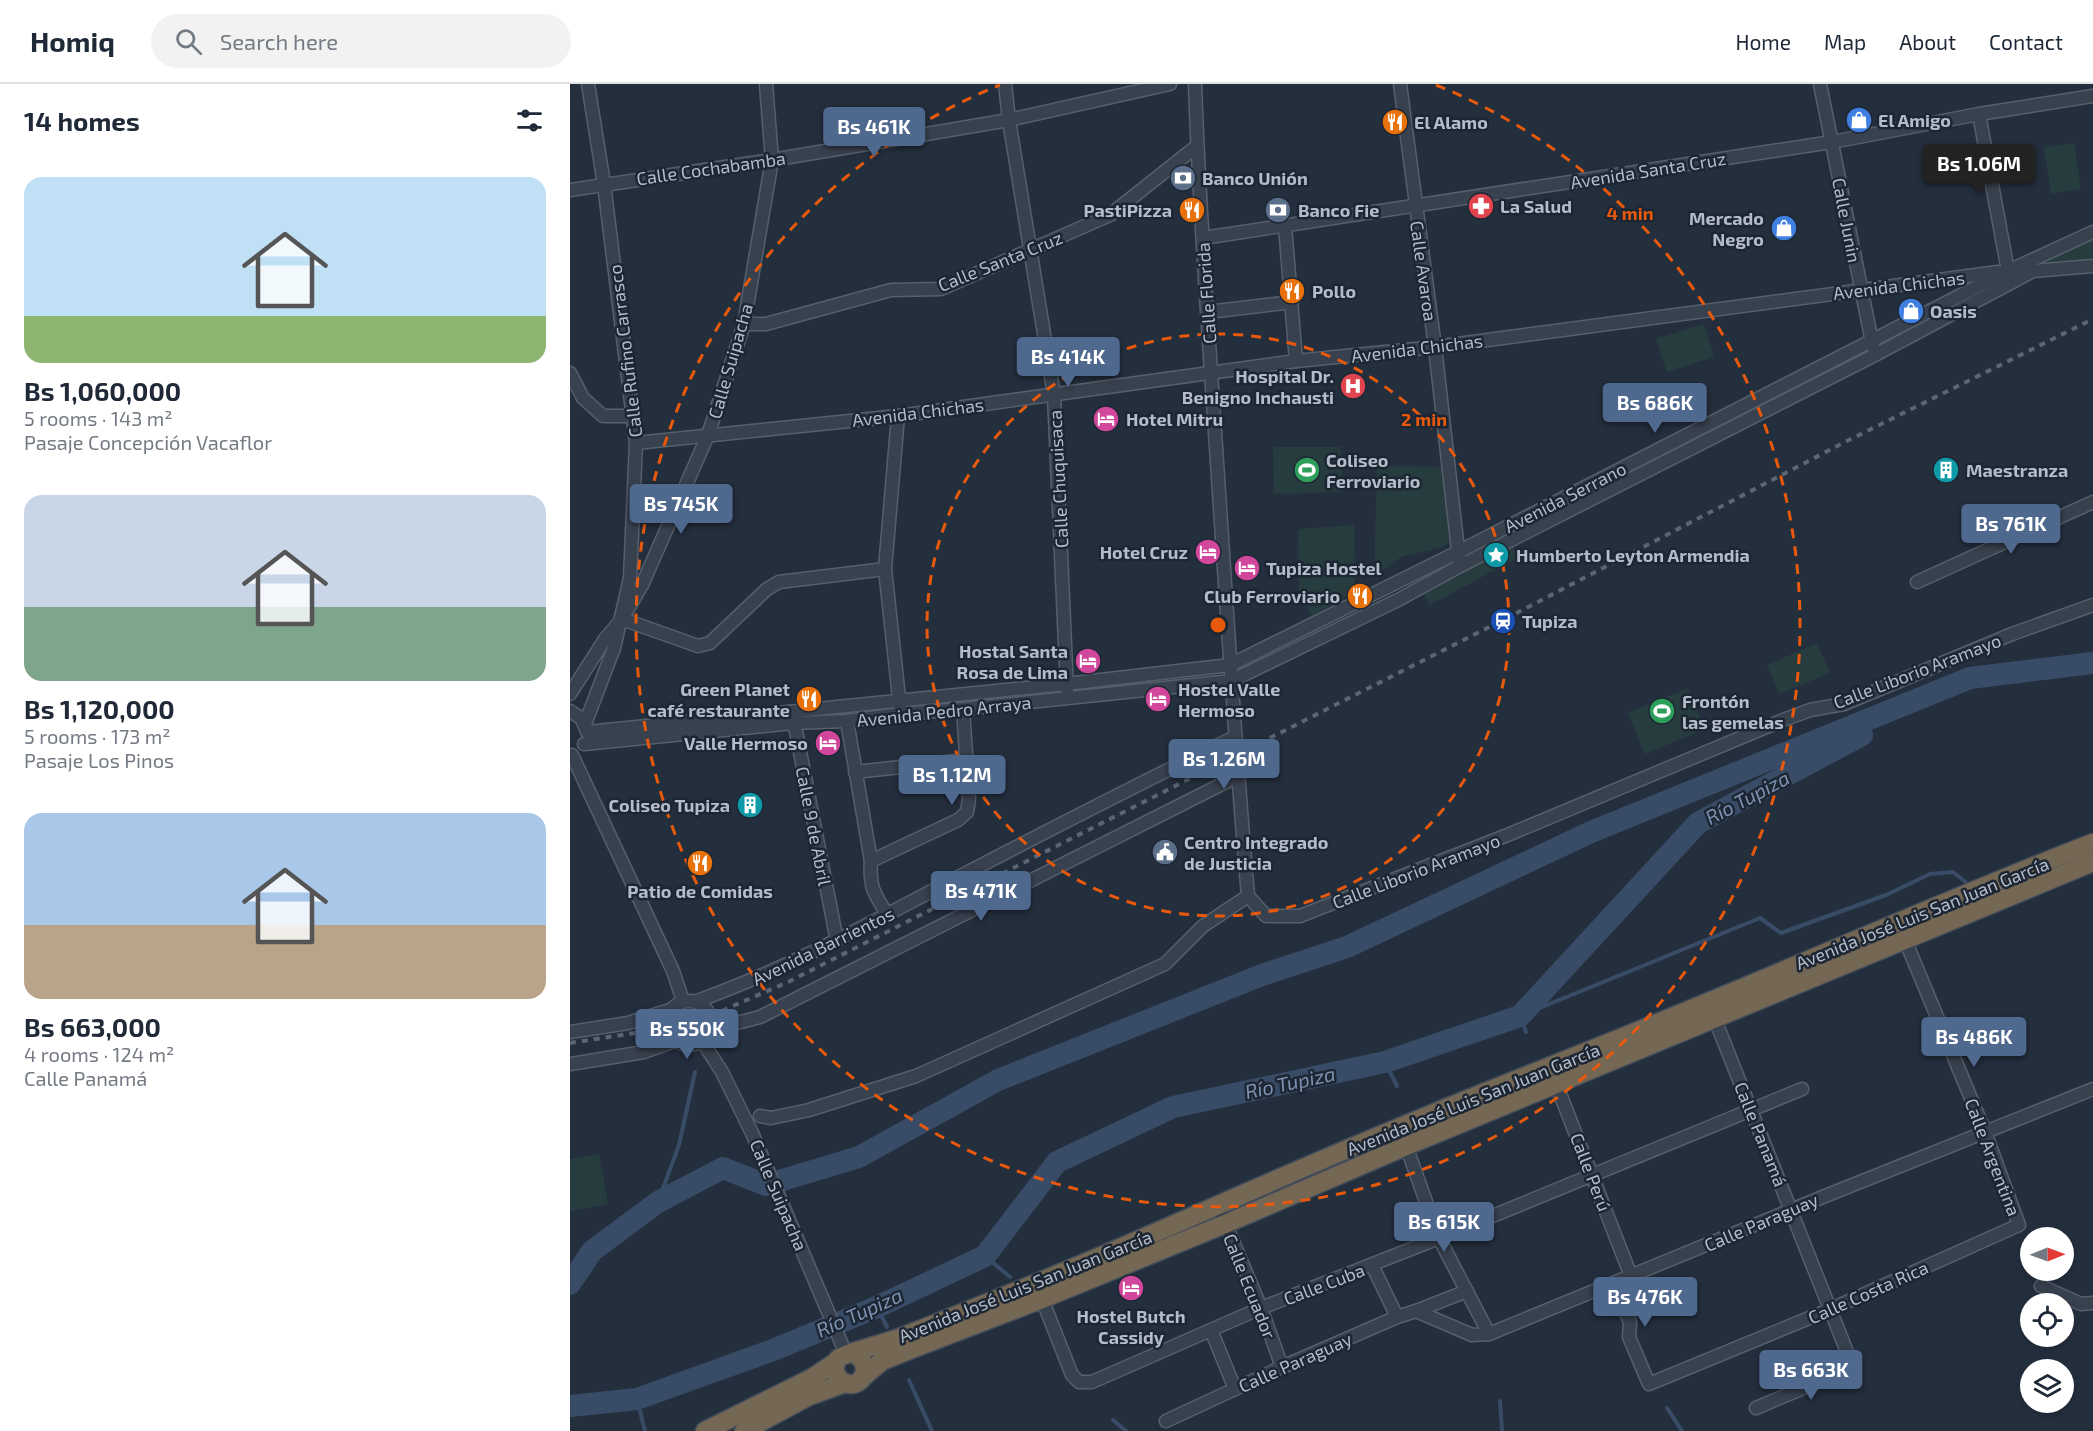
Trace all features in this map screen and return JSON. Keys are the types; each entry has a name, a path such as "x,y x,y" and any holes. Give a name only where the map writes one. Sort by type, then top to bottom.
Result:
{"highway":[{"name":"Avenida José Luis San Juan García","path":"705,1431 812,1378 845,1356 1038,1292 1225,1224 1406,1146 1553,1076 1901,931 2093,843"},
{"name":"Avenida José Luis San Juan García","path":"1901,931 2093,862"},
{"name":"Avenida José Luis San Juan García","path":"862,1378 882,1361 1038,1292 1218,1206 1399,1128 1553,1076"},
{"path":"744,1431 809,1396 844,1383 854,1383 862,1378 865,1368 862,1358 845,1356 835,1372 844,1383"}],"street":[{"name":"Calle Rufino Carrasco","path":"588,84 604,184 636,443 630,578 622,620"},
{"name":"Calle Suipacha","path":"570,694 605,639 622,620 642,585 708,435 744,324 772,160 766,84"},
{"name":"Calle Chuquisaca","path":"1005,84 1054,395 1068,698"},
{"name":"Calle Cochabamba","path":"570,190 772,160 1009,120 1170,84"},
{"name":"Calle Florida","path":"1195,84 1211,374 1248,896"},
{"name":"Calle Avaroa","path":"1400,84 1435,346 1460,566"},
{"name":"Calle Junin","path":"1820,84 1875,355"},
{"name":"Avenida Santa Cruz","path":"1203,238 1832,142 1979,114 2093,96"},
{"path":"1979,114 2010,277"},
{"name":"Calle Santa Cruz","path":"744,324 766,324 891,290 941,289 1110,215 1197,146"},
{"path":"1285,226 1296,361"},
{"name":"Avenida Serrano","path":"1232,681 1400,599 1460,566 1875,355 2093,232"},
{"name":"Avenida Serrano","path":"1230,665 1458,552 1871,341 2010,277 2033,271 2093,266"},
{"name":"Avenida Chichas","path":"636,443 897,416 1296,361 1435,346 1861,290 2010,277"},
{"path":"1208,312 1292,302"},
{"path":"570,373 583,398 603,416 633,416"},
{"path":"897,416 885,569 900,714"},
{"path":"1917,582 2093,502"},
{"path":"622,620 698,646 710,643 767,589 779,582 885,569"},
{"name":"Calle Liborio Aramayo","path":"1248,896 1266,916 1300,916 1510,834 1783,720 1810,710 1844,704 2012,634 2093,605"},
{"name":"Calle Suipacha","path":"586,733 622,620"},
{"name":"Avenida Pedro Arraya","path":"586,733 793,717 899,699 1066,684 1230,665"},
{"name":"Avenida Pedro Arraya","path":"793,717 847,721 1232,681"},
{"path":"871,861 958,820 968,812 963,709"},
{"path":"570,711 581,718 586,733 581,749 571,755 674,971 683,1001"},
{"name":"Calle 9 de Abril","path":"793,717 837,941"},
{"path":"847,721 871,861 870,884 888,914"},
{"name":"Avenida Barrientos","path":"697,1002 746,984 837,941 1122,792 1235,737"},
{"path":"855,772 965,760"},
{"name":"Avenida Barrientos","path":"710,1030 760,1017 1238,776"},
{"path":"760,1116 771,1118 809,1110 916,1076 1165,964 1203,926 1248,896"},
{"name":"Calle Argentina","path":"1901,931 1985,1132 2019,1226"},
{"path":"570,1064 644,1052 675,1041 687,1045 702,1041 710,1030 711,1023 707,1010 697,1002 683,1001 670,1010 666,1022 675,1041"},
{"path":"570,1032 628,1023 670,1010"},
{"name":"Calle Panamá","path":"1711,1010 1853,1367 1756,1408"},
{"name":"Calle Suipacha","path":"702,1041 722,1072 752,1133 845,1356"},
{"name":"Calle Perú","path":"1553,1076 1631,1276"},
{"name":"Calle Cuba","path":"1038,1292 1072,1375 1079,1382 1092,1382 1261,1308 1439,1238 1802,1089"},
{"name":"Calle Paraguay","path":"1166,1421 1282,1367 1416,1311 1472,1335 1490,1334 2093,1089"},
{"path":"1399,1128 1439,1238 1490,1334"},
{"name":"Calle Ecuador","path":"1218,1206 1261,1308 1282,1367"},
{"name":"Calle Costa Rica","path":"1613,1284 1630,1322 1629,1337 1649,1384 1832,1310 2019,1226"},
{"path":"1371,1265 1397,1317"},
{"path":"2041,1286 2081,1304 2093,1303"},
{"path":"1416,1311 1467,1291"},
{"path":"1211,1330 1235,1389"}],"green space":[{"path":"2074,143 2081,189 2051,194 2044,147"},
{"path":"2085,239 2093,241 2093,258 2043,264"},
{"path":"1704,324 1714,357 1667,372 1656,339"},
{"name":"Coliseo Ferroviario","path":"1273,447 1341,447 1343,492 1274,494"},
{"path":"1377,466 1442,467 1452,542 1443,547 1401,557 1374,577"},
{"path":"1354,525 1355,592 1312,616 1299,590 1298,529"},
{"path":"1513,545 1519,557 1430,605 1423,593"},
{"path":"1817,643 1830,673 1779,694 1767,665"},
{"path":"1688,688 1705,729 1645,754 1628,713"},
{"path":"599,1154 608,1204 570,1211 570,1159"}],"waterway":[{"name":"Río Tupiza","path":"570,1284 592,1251 658,1202 723,1168 766,1185 859,1157 998,1080 1262,975 1347,947 1591,832 1970,678 2093,663"},
{"name":"Río Tupiza","path":"570,1406 637,1399 773,1350 877,1307 985,1256 1057,1162 1173,1107 1385,1062 1520,1016 1698,823 1862,735"},
{"path":"1526,1032 1520,1016 1760,918 1781,933 1886,895 1930,874 1953,872 1968,884"},
{"path":"1385,1062 1397,1086"},
{"path":"658,1202 679,1145 695,1072"},
{"path":"985,1256 1010,1277"},
{"path":"877,1307 887,1327"},
{"path":"909,1380 932,1431"},
{"path":"637,1399 645,1431"},
{"path":"1500,1401 1502,1431"},
{"path":"1667,1408 1682,1431"},
{"path":"1113,1420 1126,1431"}],"railway":[{"path":"570,1043 667,1028 710,1016 788,982 1507,618 1847,441 2093,319"}],"place":[{"name":"El Amigo","path":"1859,120"},
{"name":"El Alamo","path":"1395,122"},
{"name":"Banco Unión","path":"1183,178"},
{"name":"La Salud","path":"1481,206"},
{"name":"PastiPizza","path":"1192,210"},
{"name":"Banco Fie","path":"1278,210"},
{"name":"Mercado Negro","path":"1784,228"},
{"name":"Pollo","path":"1292,291"},
{"name":"Oasis","path":"1911,311"},
{"name":"Hospital Dr. Benigno Inchausti","path":"1353,386"},
{"name":"Hotel Mitru","path":"1106,419"},
{"name":"Coliseo Ferroviario","path":"1307,470"},
{"name":"Maestranza","path":"1946,470"},
{"name":"Hotel Cruz","path":"1208,552"},
{"name":"Humberto Leyton Armendia","path":"1496,555"},
{"name":"Tupiza Hostel","path":"1247,568"},
{"name":"Club Ferroviario","path":"1360,596"},
{"name":"Tupiza","path":"1503,621"},
{"name":"Hostal Santa Rosa de Lima","path":"1088,661"},
{"name":"Green Planet café restaurante","path":"809,699"},
{"name":"Hostel Valle Hermoso","path":"1158,699"},
{"name":"Frontón las gemelas","path":"1662,711"},
{"name":"Valle Hermoso","path":"828,743"},
{"name":"Coliseo Tupiza","path":"750,805"},
{"name":"Centro Integrado de Justicia","path":"1165,852"},
{"name":"Patio de Comidas","path":"700,863"},
{"name":"Hostel Butch Cassidy","path":"1131,1288"}]}
